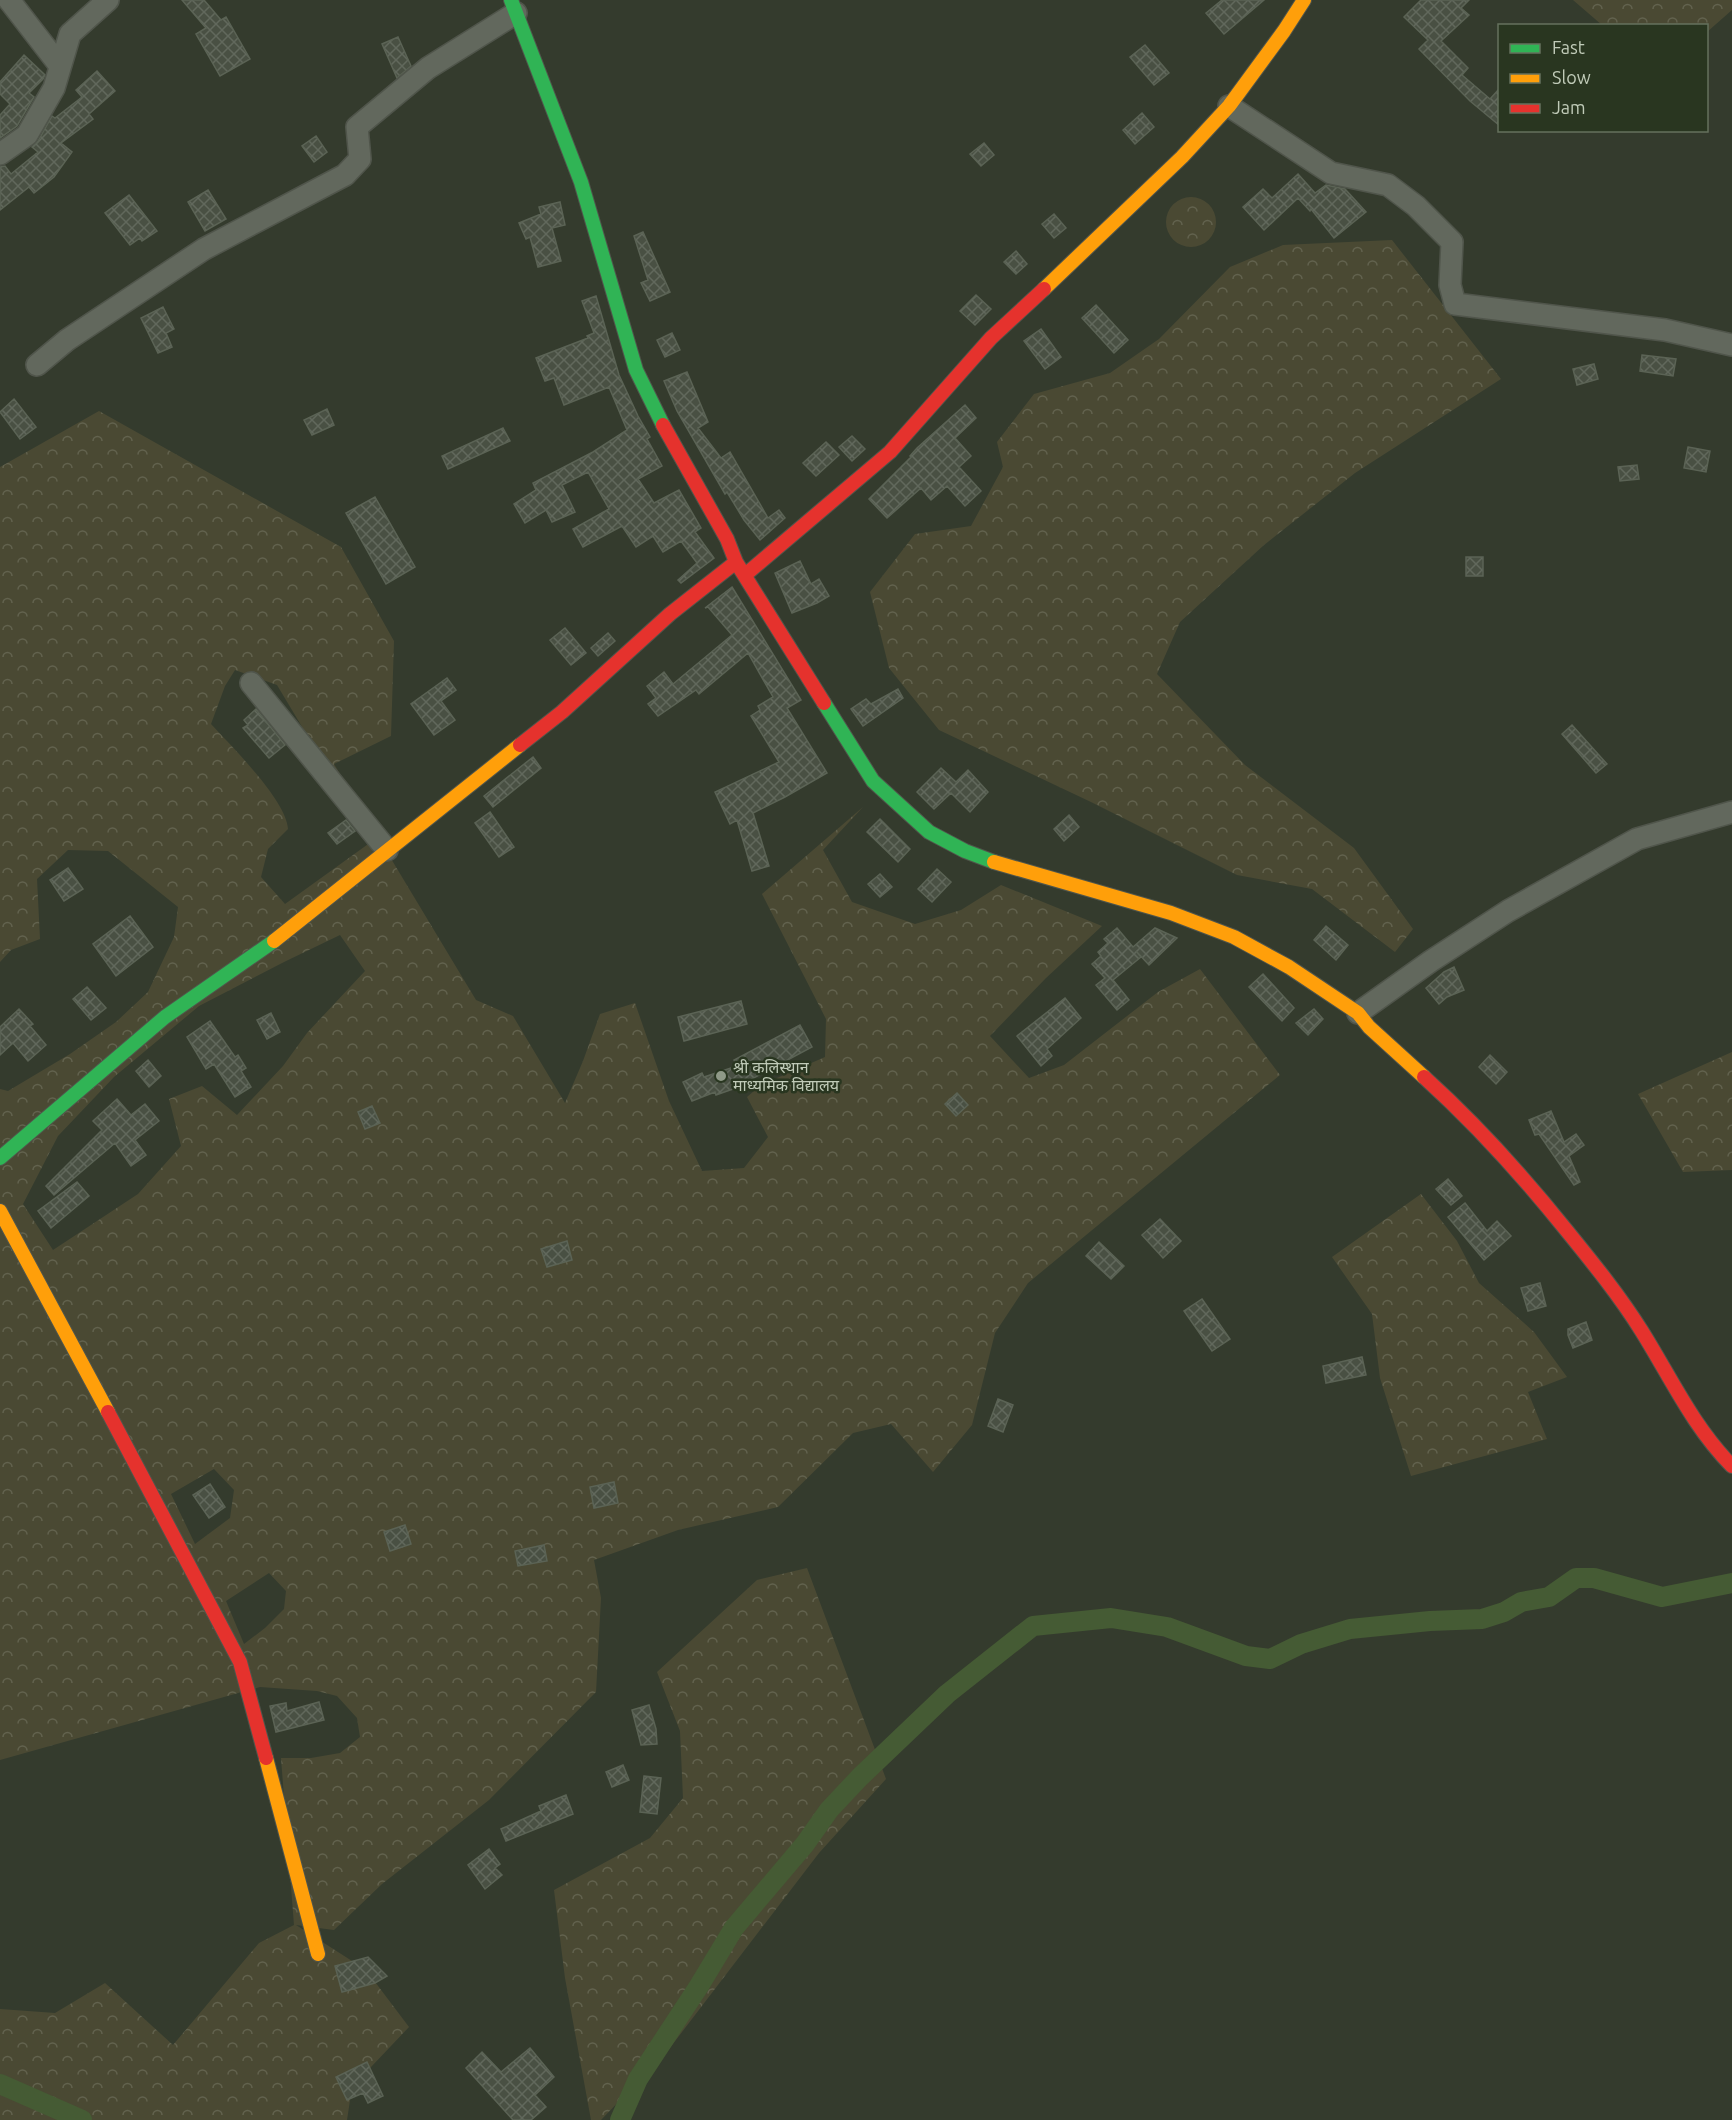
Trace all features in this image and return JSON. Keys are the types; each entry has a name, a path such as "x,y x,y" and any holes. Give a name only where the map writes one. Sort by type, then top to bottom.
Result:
{"street":[{"path":"9,0 60,66"},
{"path":"0,154 27,135 54,88 70,34 108,0"},
{"path":"745,575 890,452 991,338 1107,231 1182,157 1229,106 1304,0"},
{"path":"37,365 67,340 204,249 345,175 360,159 357,128 428,68 513,7 581,182 636,370 676,450 727,539 736,562 873,781 929,832 965,851 1014,869 1171,913 1234,937 1289,967 1358,1013 1369,1027 1457,1107 1519,1172 1602,1274 1641,1330 1674,1389 1718,1452 1732,1466"},
{"path":"1229,106 1331,173 1388,185 1416,206 1452,242 1450,285 1455,304 1665,330 1732,345"},
{"path":"0,1158 165,1017 277,939 562,712 670,614 736,562"},
{"path":"250,683 387,850"},
{"path":"1358,1013 1431,961 1508,911 1637,839 1732,812"},
{"path":"0,1211 240,1662 318,1954"}],"green space":[{"path":"1573,0 1732,0 1732,10 1708,31 1708,24 1601,24"},
{"path":"1186,197 1196,197 1209,204 1216,217 1216,227 1209,240 1196,247 1186,247 1177,243 1170,236 1166,227 1166,217 1170,208 1177,201"},
{"path":"1392,240 1501,379 1355,473 1264,545 1180,622 1157,674 1245,765 1354,848 1413,929 1395,952 1312,889 1237,875 939,730 889,668 870,592 915,534 971,526 1003,467 997,442 1034,394 1110,373 1159,339 1230,267 1283,245"},
{"path":"99,411 341,547 394,641 391,736 334,764 476,1000 513,1016 565,1103 600,1014 635,1003 669,1101 702,1171 744,1168 768,1137 747,1097 761,1085 825,1057 826,1019 762,894 863,807 823,850 852,902 915,924 961,910 1001,885 1102,926 1046,978 990,1036 1029,1078 1064,1065 1158,992 1200,969 1280,1075 1028,1283 995,1333 972,1425 933,1472 891,1424 853,1433 778,1507 678,1530 594,1560 601,1598 596,1692 489,1800 382,1884 334,1930 296,1925 366,1970 409,2027 352,2087 347,2120 0,2120 0,2009 55,2013 105,1983 173,2045 259,1943 294,1925 281,1758 311,1758 340,1753 360,1737 357,1718 337,1696 317,1691 260,1687 0,1760 0,1089 8,1091 70,1054 116,1022 148,992 174,937 178,907 108,851 68,850 37,879 40,939 11,950 0,962 0,467","holes":["235,670 277,685 371,842 285,904 261,877 268,849 288,829 285,817 257,774 211,724 225,686","340,935 365,971 307,1033 283,1066 237,1115 202,1086 169,1099 181,1146 138,1194 53,1250 23,1204 58,1136 114,1077 199,1006","214,1469 234,1490 230,1518 195,1544 171,1494","269,1573 286,1591 284,1609 244,1644 226,1601"]},
{"path":"1732,1052 1732,1170 1683,1172 1638,1094"},
{"path":"1421,1194 1457,1241 1479,1283 1534,1332 1567,1377 1528,1392 1547,1439 1411,1476 1380,1378 1372,1314 1332,1257"},
{"path":"807,1568 886,1779 819,1853 669,2049 601,2120 591,2120 565,1978 554,1890 650,1838 683,1798 680,1731 657,1672 757,1580"}],"building":[{"path":"182,0 204,0 221,20 226,17 250,59 220,76 196,34 206,28"},
{"path":"1222,0 1264,0 1224,34 1206,13"},
{"path":"1421,0 1469,0 1461,8 1469,15 1441,41 1468,68 1462,75 1490,99 1498,90 1498,124 1470,101 1419,49 1428,40 1404,17"},
{"path":"398,37 411,66 397,78 382,44"},
{"path":"1145,45 1169,73 1154,85 1130,57"},
{"path":"24,55 45,75 29,93 34,97 17,126 0,138 0,115 10,104 0,94 0,82"},
{"path":"97,71 115,91 89,114 93,119 61,143 72,152 54,177 34,193 29,187 0,210 0,167 5,166 11,174 38,152 32,147 52,116 55,118 82,97 76,90"},
{"path":"1142,113 1154,127 1135,144 1123,130"},
{"path":"316,136 327,152 314,162 302,146"},
{"path":"984,143 994,155 981,166 970,154"},
{"path":"1298,174 1315,193 1326,185 1345,189 1366,212 1334,238 1311,209 1310,211 1298,198 1264,230 1243,207 1263,189 1272,198"},
{"path":"208,190 226,219 205,231 188,202"},
{"path":"129,195 157,231 142,241 140,238 130,245 105,213"},
{"path":"560,202 565,225 552,228 561,261 538,267 530,237 526,239 519,223 541,214 539,207"},
{"path":"1054,214 1066,228 1054,238 1042,224"},
{"path":"643,232 670,292 650,301 641,283 648,280 634,236"},
{"path":"1016,251 1027,264 1016,274 1004,262"},
{"path":"976,295 991,309 975,325 960,311"},
{"path":"596,296 619,375 650,437 647,439 662,466 638,479 654,503 679,490 701,528 695,532 714,558 681,583 678,580 697,563 681,541 663,552 653,536 636,547 622,526 583,547 573,529 609,509 588,472 562,485 575,512 552,522 546,510 525,523 514,504 536,490 533,483 593,452 627,430 609,387 564,405 554,378 545,381 536,358 588,338 587,336 594,333 582,301"},
{"path":"1096,305 1128,340 1114,353 1082,318"},
{"path":"163,307 174,329 166,333 172,347 158,353 141,318"},
{"path":"1041,329 1061,357 1045,369 1024,341"},
{"path":"672,333 680,350 665,357 657,340"},
{"path":"1642,355 1676,359 1673,376 1640,371"},
{"path":"1594,364 1598,379 1577,385 1573,369"},
{"path":"687,372 708,422 698,428 721,458 730,452 768,518 779,510 785,518 760,540 744,520 727,492 725,494 677,411 664,381"},
{"path":"14,399 36,427 20,439 0,412"},
{"path":"965,405 976,418 955,438 971,456 959,467 981,491 965,506 947,486 931,500 921,488 887,518 869,499 917,448"},
{"path":"327,409 334,425 312,435 304,420"},
{"path":"503,428 510,441 448,469 442,456"},
{"path":"852,436 865,449 852,461 839,447"},
{"path":"826,442 839,455 816,476 803,463"},
{"path":"1688,447 1710,451 1706,472 1684,468"},
{"path":"1637,465 1639,479 1620,481 1618,467"},
{"path":"375,497 415,567 386,584 346,513"},
{"path":"1466,557 1483,557 1483,576 1466,576"},
{"path":"800,561 811,584 819,579 829,596 792,613 775,573"},
{"path":"732,587 801,700 787,708 827,773 753,813 769,866 752,871 737,820 730,824 715,792 779,762 751,716 760,710 758,706 773,697 748,653 699,694 696,690 658,716 648,704 656,698 647,686 664,672 673,684 732,635 708,607 705,608"},
{"path":"565,628 586,653 571,665 550,640"},
{"path":"608,633 615,641 598,656 591,648"},
{"path":"447,678 456,690 441,701 455,720 434,735 411,704"},
{"path":"898,689 903,698 863,726 851,709 866,699 871,704"},
{"path":"256,709 285,745 269,758 243,728 248,725 244,720"},
{"path":"1572,725 1607,764 1596,773 1562,734"},
{"path":"533,757 541,768 493,807 484,796"},
{"path":"941,768 956,782 968,770 988,792 970,812 951,793 934,809 917,792"},
{"path":"490,812 514,847 499,857 475,823"},
{"path":"1069,815 1079,827 1064,841 1054,829"},
{"path":"880,819 910,849 898,862 867,832"},
{"path":"346,820 355,831 337,844 328,833"},
{"path":"68,868 83,889 64,901 50,880"},
{"path":"937,869 951,882 932,902 918,889"},
{"path":"880,874 892,887 880,897 868,884"},
{"path":"130,916 153,947 116,976 93,944"},
{"path":"1326,926 1348,945 1336,960 1314,940"},
{"path":"1117,928 1133,947 1155,928 1177,938 1149,965 1136,951 1141,957 1113,980 1129,1000 1117,1010 1096,985 1105,978 1092,964 1101,956 1098,952 1108,943 1104,939"},
{"path":"1454,967 1464,990 1447,997 1439,1004 1426,988 1444,972"},
{"path":"1263,974 1294,1008 1282,1021 1249,987"},
{"path":"87,987 106,1008 91,1020 73,999"},
{"path":"1065,998 1081,1018 1047,1049 1052,1056 1041,1066 1017,1036"},
{"path":"741,1001 747,1024 684,1041 678,1017"},
{"path":"19,1009 33,1024 30,1026 46,1045 28,1061 13,1043 0,1055 0,1027"},
{"path":"1314,1009 1323,1019 1308,1035 1296,1023"},
{"path":"271,1013 280,1032 267,1039 257,1020"},
{"path":"210,1021 235,1057 238,1055 246,1068 241,1071 251,1087 235,1097 214,1064 206,1069 187,1037"},
{"path":"800,1025 812,1047 733,1089 716,1095 715,1092 692,1101 683,1082 702,1073 704,1077 737,1066 734,1060"},
{"path":"1490,1055 1507,1072 1496,1084 1479,1067"},
{"path":"148,1060 161,1076 149,1087 136,1071"},
{"path":"957,1093 968,1105 956,1116 945,1104"},
{"path":"117,1099 131,1115 145,1104 159,1121 135,1140 146,1155 131,1166 115,1143 54,1195 46,1186 102,1130 93,1121"},
{"path":"372,1106 380,1123 365,1129 358,1112"},
{"path":"1551,1111 1564,1142 1576,1134 1584,1145 1569,1156 1580,1182 1574,1185 1539,1134 1535,1135 1529,1120"},
{"path":"1448,1179 1462,1196 1451,1205 1436,1189"},
{"path":"77,1182 89,1196 51,1228 38,1211"},
{"path":"1465,1203 1487,1231 1497,1221 1511,1236 1484,1260 1448,1217"},
{"path":"1160,1219 1181,1241 1163,1258 1142,1235"},
{"path":"567,1241 572,1260 547,1267 541,1249"},
{"path":"1099,1242 1124,1266 1111,1279 1086,1256"},
{"path":"1540,1283 1546,1306 1528,1311 1521,1288"},
{"path":"1202,1299 1230,1339 1212,1351 1184,1311"},
{"path":"1586,1322 1592,1340 1573,1348 1568,1329"},
{"path":"1362,1357 1366,1375 1326,1383 1323,1366"},
{"path":"998,1399 1013,1405 1003,1432 988,1426"},
{"path":"614,1482 618,1503 594,1508 590,1487"},
{"path":"210,1484 225,1507 209,1518 193,1495"},
{"path":"405,1525 411,1544 390,1551 384,1532"},
{"path":"544,1545 547,1561 518,1566 515,1551"},
{"path":"319,1702 324,1720 276,1732 270,1706 286,1703 287,1711"},
{"path":"649,1705 656,1729 657,1744 641,1745 632,1710"},
{"path":"623,1765 629,1780 612,1787 606,1772"},
{"path":"644,1776 661,1778 657,1814 640,1812"},
{"path":"566,1795 573,1814 506,1841 501,1829 541,1811 539,1806"},
{"path":"489,1849 500,1864 495,1868 502,1875 485,1889 468,1865"},
{"path":"368,1957 387,1976 375,1983 342,1992 335,1966"},
{"path":"530,2048 554,2077 535,2095 546,2107 531,2120 513,2120 466,2068 482,2052 501,2072"},
{"path":"367,2062 383,2096 368,2103 363,2093 347,2100 336,2077"}],"waterway":[{"path":"620,2120 638,2079 734,1928 805,1844 829,1810 860,1777 947,1694 1033,1626 1111,1618 1167,1627 1246,1656 1270,1659 1301,1644 1350,1629 1430,1621 1482,1619 1504,1612 1521,1602 1549,1597 1576,1578 1594,1578 1662,1597 1732,1583"},
{"path":"0,2084 82,2120"}],"traffic: fast":[{"path":"511,0 581,182 636,370 663,425"},
{"path":"824,703 873,781 929,832 965,851 994,862"},
{"path":"0,1158 165,1017 274,941"}],"traffic: slow":[{"path":"1044,289 1182,157 1229,106 1304,0"},
{"path":"274,941 520,745"},
{"path":"994,862 1171,913 1234,937 1289,967 1358,1013 1369,1027 1424,1077"},
{"path":"0,1211 108,1412"},
{"path":"266,1758 318,1954"}],"traffic: jam":[{"path":"745,575 890,452 991,338 1044,289"},
{"path":"663,425 727,539 736,562 824,703"},
{"path":"520,745 562,712 670,614 736,562"},
{"path":"1424,1077 1499,1151 1596,1267 1641,1330 1705,1435 1732,1466"},
{"path":"108,1412 240,1662 266,1758"}],"place":[{"name":"श्री कलिस्थान माध्यमिक विद्यालय","path":"721,1076"}]}
